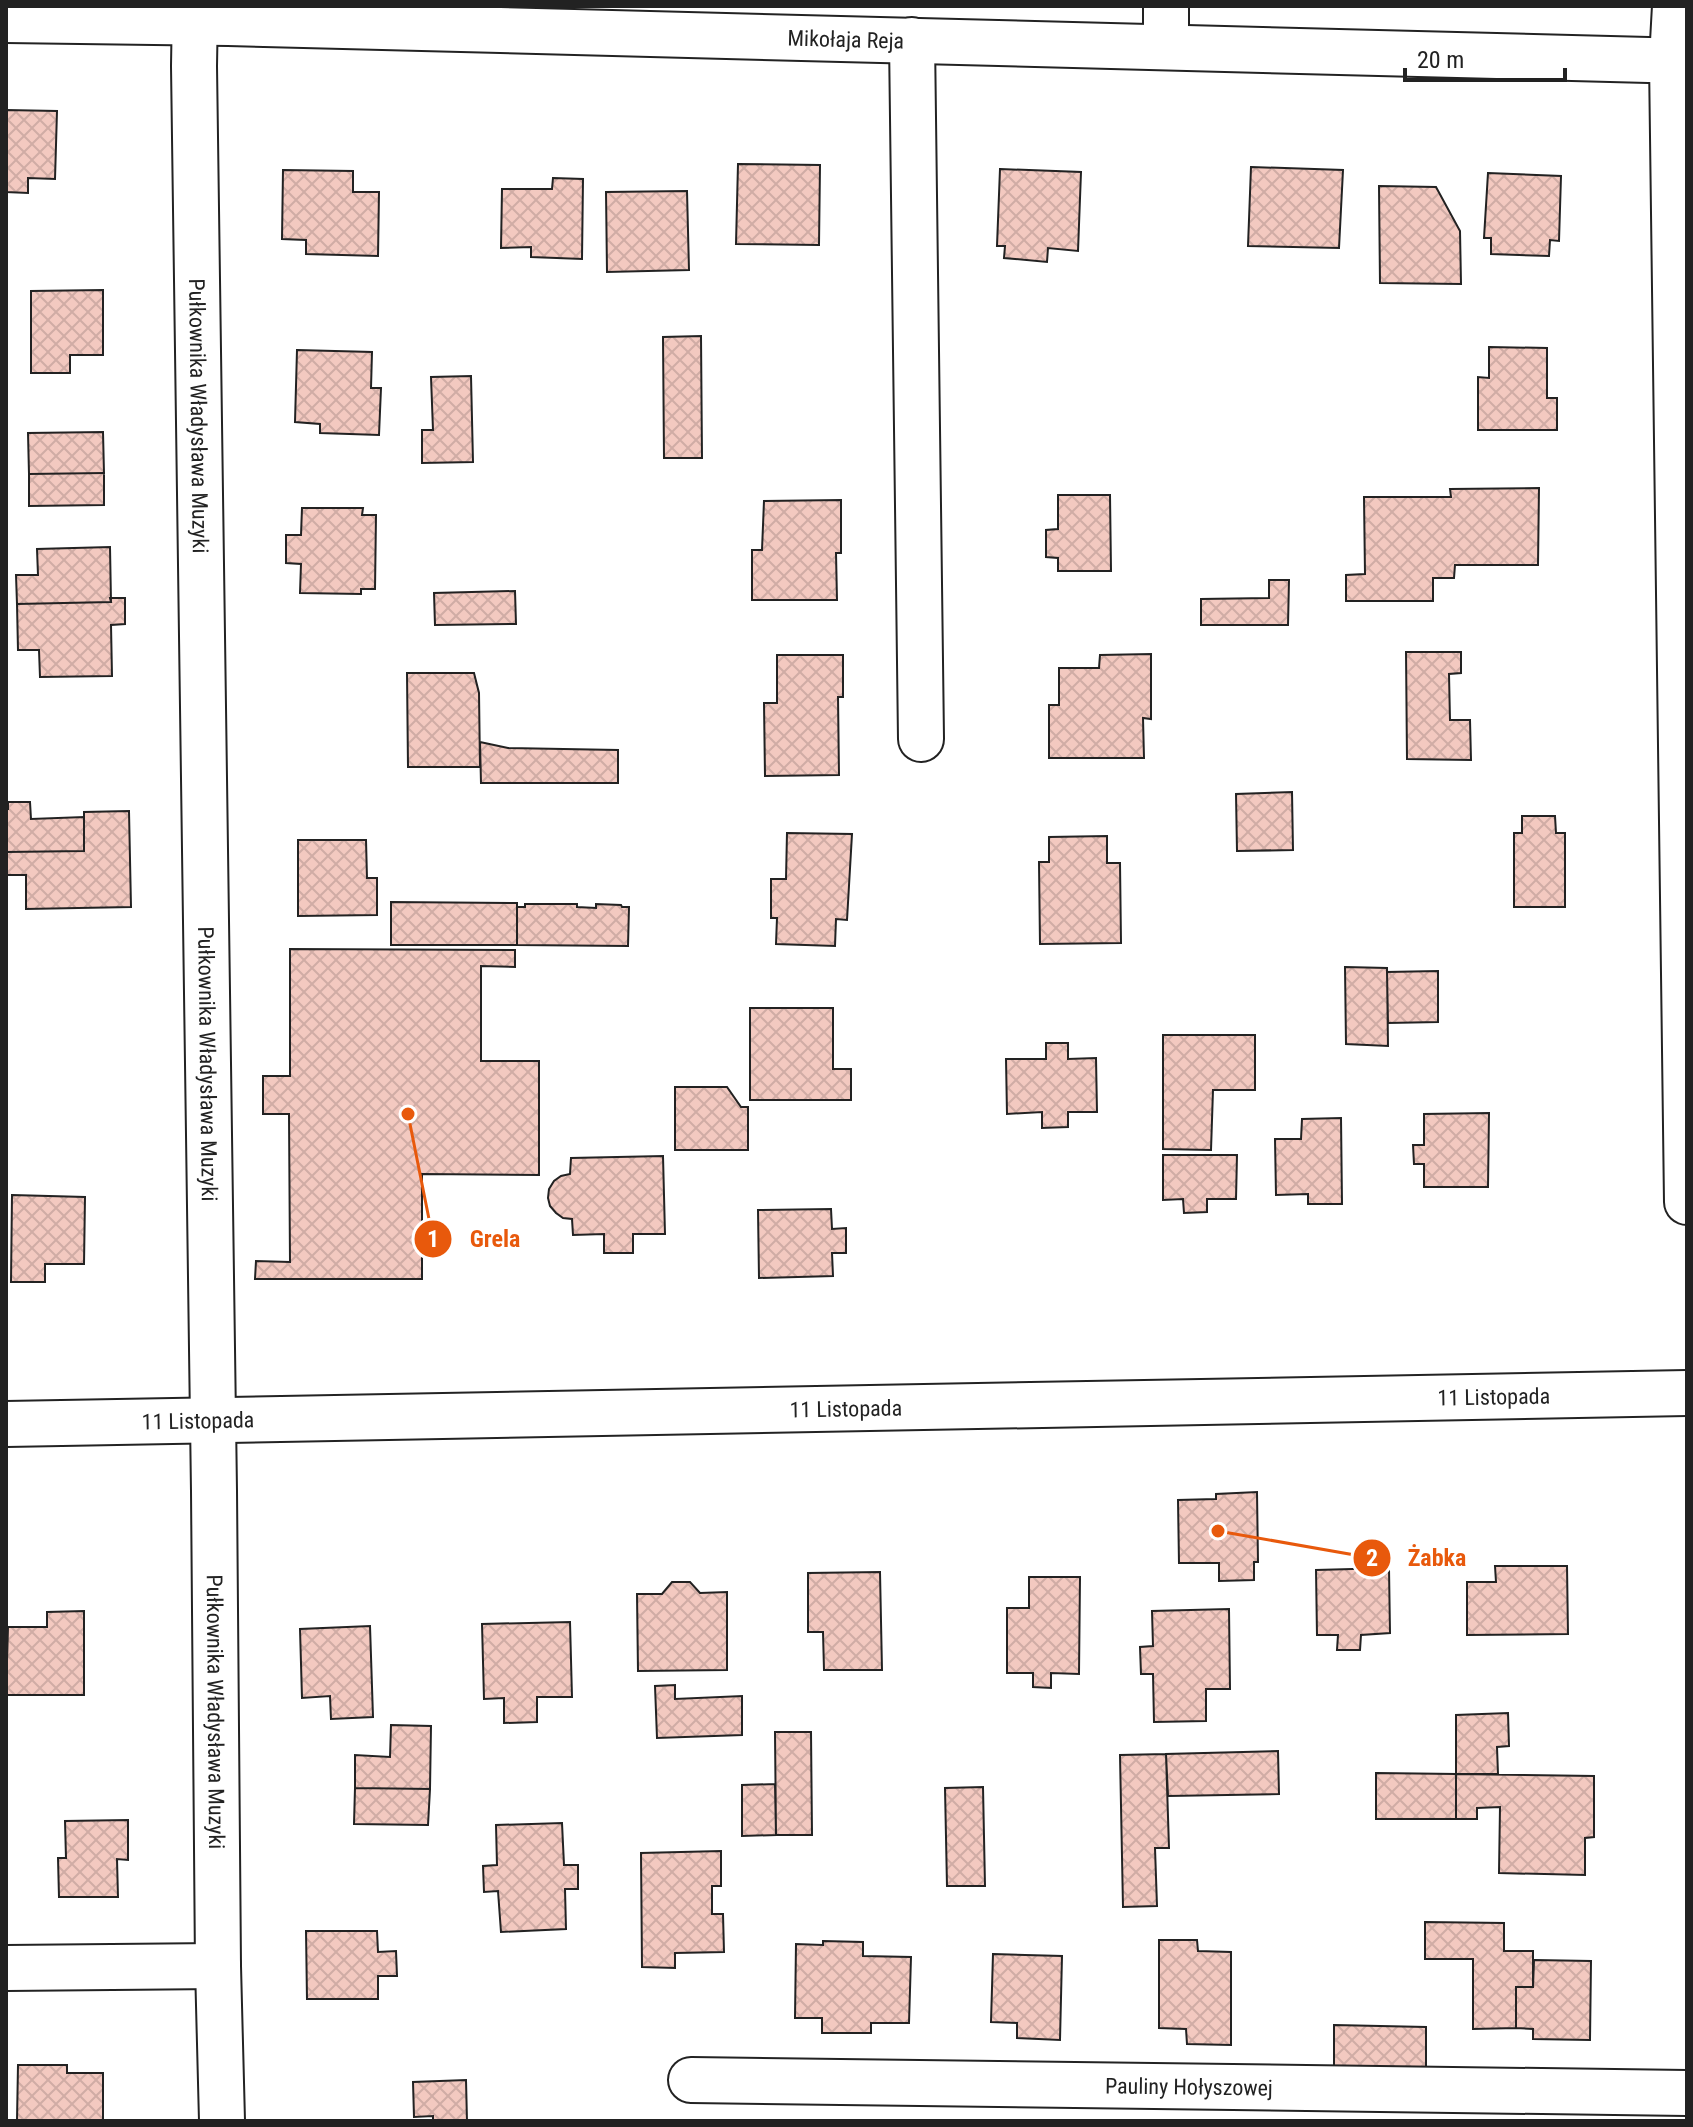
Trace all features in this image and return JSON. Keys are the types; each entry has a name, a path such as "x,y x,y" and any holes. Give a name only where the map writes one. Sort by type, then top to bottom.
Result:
{"street":[{"path":"1675,6 1680,60 1687,1202"},
{"name":"Mikołaja Reja","path":"6,20 195,14 912,40 1166,26 1680,60"},
{"name":"Pułkownika Władysława Muzyki","path":"195,14 222,2121"},
{"path":"912,40 921,739"},
{"name":"11 Listopada","path":"6,1424 1687,1393"},
{"path":"6,1968 218,1966"},
{"name":"Pauliny Hołyszowej","path":"691,2080 1687,2093"}],"building":[{"path":"6,110 57,111 55,179 28,178 28,193 6,192"},
{"path":"738,164 820,165 819,245 736,244"},
{"path":"1251,167 1343,170 1339,248 1248,246"},
{"path":"1000,169 1081,172 1078,251 1048,248 1047,262 1004,258 1005,246 997,246"},
{"path":"283,170 353,171 353,192 379,192 378,256 306,254 306,240 282,239"},
{"path":"1488,173 1561,176 1559,241 1550,240 1549,256 1491,254 1491,238 1484,238"},
{"path":"553,178 583,179 582,259 531,257 531,247 501,248 502,189 552,189"},
{"path":"1379,186 1436,187 1460,231 1461,284 1380,283"},
{"path":"687,191 689,270 607,272 606,192"},
{"path":"103,290 103,355 70,355 70,373 31,373 31,291"},
{"path":"701,336 702,458 664,458 663,337"},
{"path":"1489,347 1547,348 1547,398 1557,398 1557,430 1478,430 1478,377 1489,378"},
{"path":"297,350 372,352 371,388 381,388 379,435 320,433 320,424 295,422"},
{"path":"471,376 473,462 422,463 422,430 433,430 431,377"},
{"path":"103,432 104,473 29,474 28,433"},
{"path":"104,473 104,505 29,506 29,474"},
{"path":"1539,488 1538,565 1455,565 1454,578 1433,578 1433,601 1346,601 1346,575 1365,574 1364,497 1451,497 1450,489"},
{"path":"1058,495 1110,495 1111,571 1058,571 1058,558 1046,557 1046,530 1058,529"},
{"path":"841,500 841,553 836,553 837,600 752,600 752,550 762,550 764,501"},
{"path":"302,508 363,508 362,515 376,515 375,589 361,589 361,594 300,593 301,564 286,563 286,535 301,535"},
{"path":"110,547 111,602 17,604 16,575 38,575 37,549"},
{"path":"1269,580 1289,580 1288,625 1201,625 1201,599 1269,598"},
{"path":"515,591 516,624 435,625 434,593"},
{"path":"110,598 125,598 125,624 111,625 112,676 40,677 39,650 18,650 17,604 111,602"},
{"path":"1406,652 1461,652 1461,673 1449,674 1450,720 1470,720 1471,760 1407,759"},
{"path":"1151,654 1151,719 1143,718 1144,758 1049,758 1049,705 1059,705 1059,668 1099,668 1100,655"},
{"path":"777,655 843,655 843,697 838,697 839,775 765,776 764,703 777,703"},
{"path":"407,673 474,673 479,693 480,767 408,767"},
{"path":"480,742 508,748 618,750 618,783 481,783"},
{"path":"1292,792 1293,850 1237,851 1236,794"},
{"path":"8,802 30,802 31,819 84,817 84,851 6,852"},
{"path":"129,811 131,907 26,909 26,875 6,875 6,852 84,851 84,812"},
{"path":"1522,816 1555,816 1556,833 1565,833 1565,907 1514,907 1514,833 1522,833"},
{"path":"787,833 852,834 847,920 836,919 835,946 776,944 777,918 771,918 771,879 786,879"},
{"path":"1107,836 1107,863 1120,863 1121,943 1040,944 1039,862 1049,862 1049,837"},
{"path":"298,840 366,840 367,878 377,878 377,915 298,916"},
{"path":"391,902 517,903 517,945 391,945"},
{"path":"525,904 629,907 628,946 517,945 517,907 525,907"},
{"path":"290,949 515,950 515,967 481,966 481,1061 539,1061 539,1175 422,1174 422,1279 255,1279 256,1261 290,1262 289,1114 263,1114 263,1076 290,1076"},
{"path":"1345,967 1387,968 1388,1046 1346,1044"},
{"path":"1438,971 1438,1022 1388,1023 1387,972"},
{"path":"750,1008 833,1008 833,1069 851,1069 851,1100 750,1100"},
{"path":"1163,1035 1255,1035 1255,1090 1213,1090 1211,1150 1163,1149"},
{"path":"1046,1043 1068,1043 1068,1059 1096,1058 1097,1112 1068,1112 1068,1127 1042,1128 1042,1112 1007,1114 1006,1059 1046,1059"},
{"path":"675,1087 727,1087 741,1107 748,1107 748,1150 675,1150"},
{"path":"1489,1113 1488,1187 1424,1187 1424,1164 1414,1164 1413,1145 1424,1145 1424,1114"},
{"path":"1341,1118 1342,1204 1308,1204 1308,1194 1276,1195 1275,1139 1301,1139 1302,1119"},
{"path":"1163,1155 1237,1155 1236,1199 1207,1199 1207,1212 1184,1213 1183,1199 1163,1200"},
{"path":"663,1156 665,1234 633,1234 633,1253 604,1253 604,1234 573,1235 572,1219 563,1218 550,1206 549,1189 561,1176 570,1174 571,1158"},
{"path":"12,1195 85,1197 84,1264 45,1264 45,1282 11,1282"},
{"path":"831,1209 832,1229 846,1228 846,1253 832,1253 833,1276 759,1278 758,1210"},
{"path":"1257,1492 1258,1562 1254,1562 1254,1580 1219,1581 1219,1563 1179,1563 1178,1500 1216,1499 1216,1494"},
{"path":"1495,1566 1567,1566 1568,1634 1467,1635 1467,1582 1496,1582"},
{"path":"1389,1568 1390,1633 1361,1635 1360,1650 1337,1650 1338,1635 1317,1635 1316,1570"},
{"path":"880,1572 882,1670 824,1670 823,1632 808,1632 808,1573"},
{"path":"1029,1577 1080,1577 1079,1674 1051,1673 1051,1688 1033,1687 1033,1673 1007,1673 1007,1608 1029,1608"},
{"path":"672,1582 690,1582 700,1593 727,1592 727,1670 638,1671 637,1594 662,1594"},
{"path":"1229,1609 1230,1689 1206,1689 1206,1721 1154,1722 1153,1674 1141,1674 1140,1647 1153,1646 1152,1611"},
{"path":"84,1611 84,1695 6,1695 8,1627 47,1627 47,1612"},
{"path":"570,1622 572,1697 537,1697 537,1722 504,1723 504,1698 484,1699 482,1624"},
{"path":"370,1626 373,1717 331,1719 330,1696 302,1698 300,1629"},
{"path":"675,1685 675,1699 742,1696 742,1735 657,1738 655,1686"},
{"path":"1508,1713 1509,1746 1497,1747 1498,1774 1456,1774 1456,1715"},
{"path":"391,1725 431,1726 430,1789 355,1788 355,1755 390,1757"},
{"path":"775,1732 811,1732 812,1835 776,1835"},
{"path":"1278,1751 1279,1794 1168,1796 1166,1754"},
{"path":"1166,1754 1169,1848 1155,1848 1157,1906 1123,1907 1120,1755"},
{"path":"1376,1773 1456,1774 1456,1819 1376,1819"},
{"path":"1456,1774 1594,1776 1594,1837 1585,1838 1585,1875 1499,1873 1500,1807 1477,1808 1477,1819 1456,1819"},
{"path":"775,1784 776,1835 742,1836 742,1785"},
{"path":"983,1787 985,1886 947,1886 945,1788"},
{"path":"355,1788 430,1789 428,1825 354,1824"},
{"path":"128,1820 128,1860 117,1859 118,1897 59,1897 58,1858 66,1858 65,1821"},
{"path":"562,1823 564,1865 578,1865 578,1889 565,1889 566,1929 501,1932 498,1891 484,1892 483,1866 497,1865 496,1825"},
{"path":"721,1851 721,1886 712,1886 712,1914 723,1914 724,1952 675,1953 675,1968 642,1967 641,1853"},
{"path":"1425,1922 1504,1923 1504,1951 1533,1951 1533,1987 1516,1987 1516,2028 1473,2029 1473,1959 1425,1959"},
{"path":"306,1931 377,1931 378,1952 396,1951 397,1976 378,1976 378,1999 307,1999"},
{"path":"1159,1940 1197,1940 1198,1951 1231,1952 1231,2045 1187,2044 1186,2029 1159,2028"},
{"path":"823,1941 863,1942 863,1956 911,1957 909,2023 871,2023 871,2033 822,2033 822,2018 795,2018 796,1944 823,1945"},
{"path":"993,1954 1062,1956 1060,2040 1017,2038 1017,2023 991,2022"},
{"path":"1534,1960 1591,1961 1590,2040 1533,2039 1533,2029 1516,2028 1516,1987 1533,1987"},
{"path":"1334,2025 1426,2027 1426,2069 1334,2067"},
{"path":"18,2065 67,2065 67,2073 103,2073 103,2121 17,2121"},
{"path":"466,2080 467,2121 433,2121 433,2116 414,2117 413,2082"}],"place":[{"name":"Grela","path":"408,1114"},
{"name":"Żabka","path":"1218,1531"}]}
